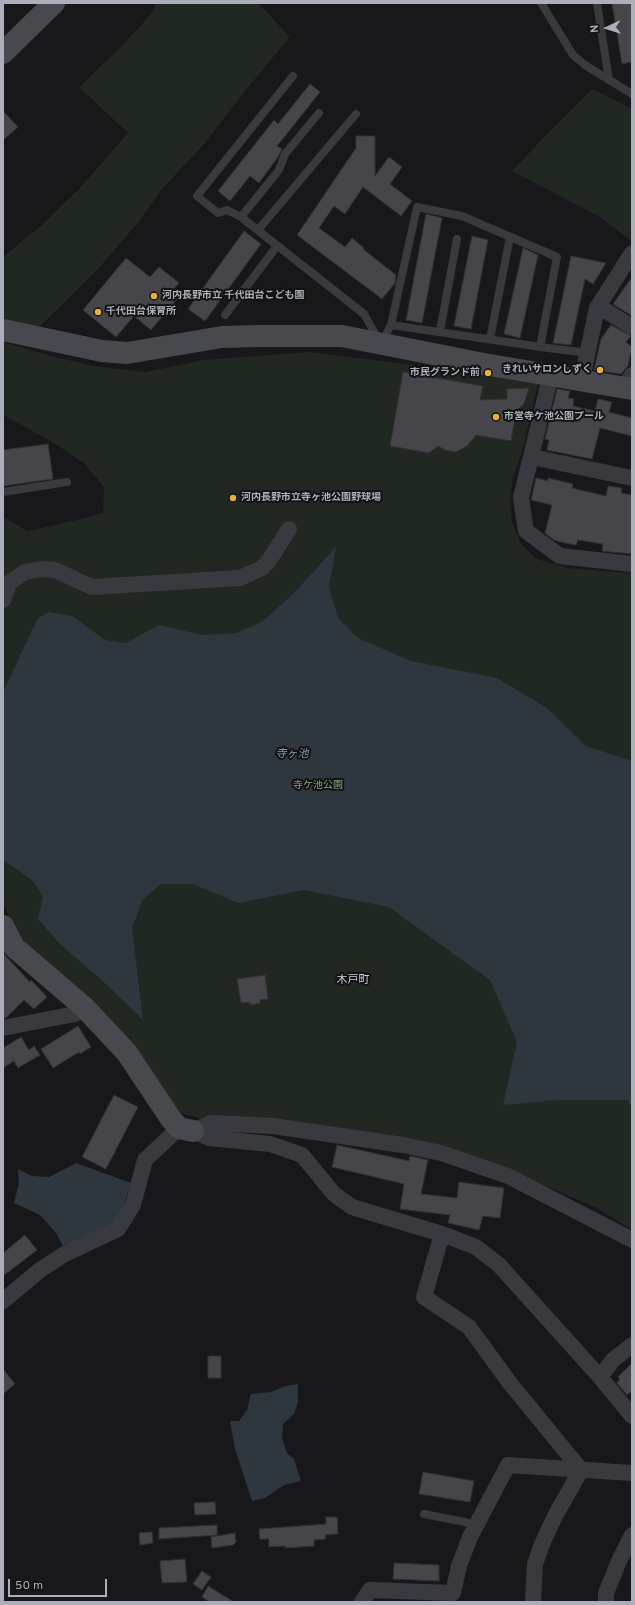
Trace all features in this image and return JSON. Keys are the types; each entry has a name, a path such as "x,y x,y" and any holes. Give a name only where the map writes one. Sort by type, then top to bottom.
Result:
{"street":[{"path":"3,53 54,3"},
{"path":"582,380 598,306 632,253"},
{"path":"598,306 632,327"},
{"path":"3,330 102,351 127,353 222,337 342,336 484,364 582,380 629,384"},
{"path":"551,374 521,498 526,531 560,556 632,564"},
{"path":"532,457 632,478"},
{"path":"3,600 9,583 25,572 41,569 55,570 92,587 240,578 262,568 270,559 289,529"},
{"path":"3,926 14,947 85,1008 127,1053 171,1119 186,1129 209,1138 270,1144 302,1155 334,1194 352,1208 442,1234 476,1247 499,1265 600,1377 632,1416"},
{"path":"5,1025 75,1014 85,1008"},
{"path":"3,1300 40,1270 63,1255 118,1229 133,1205 145,1160 186,1129 211,1123 273,1126 403,1145 441,1153 508,1176 632,1240"},
{"path":"442,1234 424,1297 469,1327 509,1382 581,1470"},
{"path":"600,1377 613,1360 632,1345"},
{"path":"362,1602 370,1590 454,1597 459,1566 476,1526 508,1465 632,1473"},
{"path":"532,1602 535,1564 555,1516 581,1470"},
{"path":"606,1602 606,1593 619,1561 632,1536"}],"lane":[{"path":"540,3 573,55 585,65 632,94"},
{"path":"597,3 609,80"},
{"path":"293,76 197,196 218,213 227,210 241,217 364,314 381,344"},
{"path":"241,217 280,170 285,154 319,113"},
{"path":"258,230 356,114"},
{"path":"381,344 392,325 417,207 462,216 557,257 540,347"},
{"path":"490,339 510,237"},
{"path":"440,331 458,239"},
{"path":"225,315 277,246"},
{"path":"392,325 588,353"},
{"path":"3,492 68,482"},
{"path":"424,1514 465,1522 476,1526"}],"green space":[{"path":"156,3 258,3 290,37 244,92 205,143 162,189 137,224 97,270 37,329 3,320 3,257 43,224 79,189 128,133 79,87 123,45 152,13"},
{"path":"592,89 632,109 632,242 600,217 512,171"},
{"name":"寺ケ池公園","path":"3,342 93,366 146,372 203,360 310,352 462,371 538,384 522,452 513,477 510,502 512,522 521,544 537,559 567,568 632,573 632,1230 597,1208 497,1165 202,1119 178,1112 18,936 3,904 3,517 28,531 103,513 104,487 84,463 54,443 3,415"}],"water":[{"name":"寺ヶ池","path":"336,547 329,587 338,618 358,638 411,661 497,678 547,708 586,746 632,761 632,1107 627,1100 559,1100 503,1105 517,1042 490,980 389,907 304,890 238,903 193,884 161,884 143,899 132,928 143,1020 106,984 59,943 38,919 43,897 32,880 3,860 3,692 38,618 49,612 72,616 105,640 126,643 159,625 202,635 237,633 263,621 293,594"},
{"path":"76,1163 131,1183 120,1216 106,1228 64,1248 56,1233 40,1215 14,1203 19,1183 18,1169 32,1176 49,1177"},
{"path":"298,1384 298,1402 294,1414 283,1424 282,1438 287,1453 294,1459 301,1481 284,1485 265,1498 252,1501 235,1449 230,1421 239,1421 247,1410 251,1394 271,1392 285,1386"}],"building":[{"path":"612,3 632,3 632,62 622,64"},
{"path":"310,84 320,92 277,146 282,149 278,157 259,183 250,176 230,201 218,191 274,120 278,124"},
{"path":"3,111 18,127 3,140"},
{"path":"356,136 375,136 375,176 389,157 402,167 390,184 412,201 401,216 363,187 345,214 334,206 319,228 345,247 352,238 364,248 363,249 396,275 395,283 382,299 297,235 356,148"},
{"path":"426,214 442,218 422,323 406,320"},
{"path":"244,231 261,244 205,321 188,309"},
{"path":"472,236 488,240 471,329 454,326"},
{"path":"523,248 538,255 520,338 504,334"},
{"path":"571,256 606,263 593,284 585,279 571,345 553,343"},
{"name":"河内長野市立 千代田台こども園","path":"126,258 150,277 159,267 179,283 170,293 177,299 151,330 134,316 116,337 83,310"},
{"path":"632,277 632,316 613,304"},
{"path":"611,325 631,336 626,342 632,347 628,366 621,374 594,370 601,339"},
{"path":"403,372 483,386 480,400 507,399 507,389 529,388 524,404 516,413 511,441 476,435 467,446 456,452 445,450 438,446 429,453 390,446"},
{"path":"557,389 570,391 568,398 574,399 573,406 595,411 598,399 612,402 609,412 632,418 632,436 600,428 592,459 547,450 549,440 545,439"},
{"path":"48,444 53,479 3,486 3,450"},
{"path":"536,478 548,481 548,478 573,484 572,488 606,496 608,486 622,488 621,493 632,495 632,554 602,551 603,544 578,540 576,545 565,543 554,540 545,533 552,505 531,500"},
{"path":"3,953 30,982 31,980 47,997 34,1009 24,1000 6,1018 3,1018"},
{"path":"265,975 268,999 260,1000 260,1003 250,1005 250,1002 241,1003 237,979"},
{"path":"78,1026 91,1047 80,1054 79,1052 53,1068 41,1049"},
{"path":"21,1037 29,1050 34,1046 40,1055 18,1068 14,1061 3,1068 3,1048"},
{"path":"114,1095 138,1107 106,1169 82,1157"},
{"path":"337,1145 409,1161 410,1156 428,1160 421,1194 457,1198 459,1182 504,1188 500,1218 483,1216 479,1230 448,1223 450,1215 400,1209 404,1184 332,1167"},
{"path":"25,1235 37,1250 3,1276 3,1253"},
{"path":"208,1356 221,1356 221,1378 208,1378"},
{"path":"632,1363 632,1391 627,1395 617,1383 620,1379 618,1377"},
{"path":"3,1369 15,1384 3,1394"},
{"path":"423,1472 474,1481 470,1502 419,1494"},
{"path":"215,1502 216,1514 195,1515 194,1503"},
{"path":"326,1517 337,1517 338,1534 325,1535 326,1539 314,1540 314,1546 285,1548 285,1546 269,1547 269,1539 260,1539 259,1529 326,1524"},
{"path":"217,1525 217,1535 159,1539 159,1528"},
{"path":"152,1532 153,1543 140,1545 139,1533"},
{"path":"235,1533 236,1542 233,1545 212,1548 211,1537"},
{"path":"185,1559 187,1582 162,1583 160,1561"},
{"path":"394,1563 439,1565 439,1581 393,1579"},
{"path":"202,1571 211,1577 202,1590 193,1584"},
{"path":"208,1586 234,1602 210,1602 202,1597"}],"place":[{"name":"河内長野市立 千代田台こども園","path":"154,296"},
{"name":"千代田台保育所","path":"98,312"},
{"name":"きれいサロンしずく","path":"600,370"},
{"name":"市民グランド前","path":"488,373"},
{"name":"市営寺ケ池公園プール","path":"496,417"},
{"name":"河内長野市立寺ヶ池公園野球場","path":"233,498"}],"district":[{"name":"木戸町","path":"353,981"}]}
